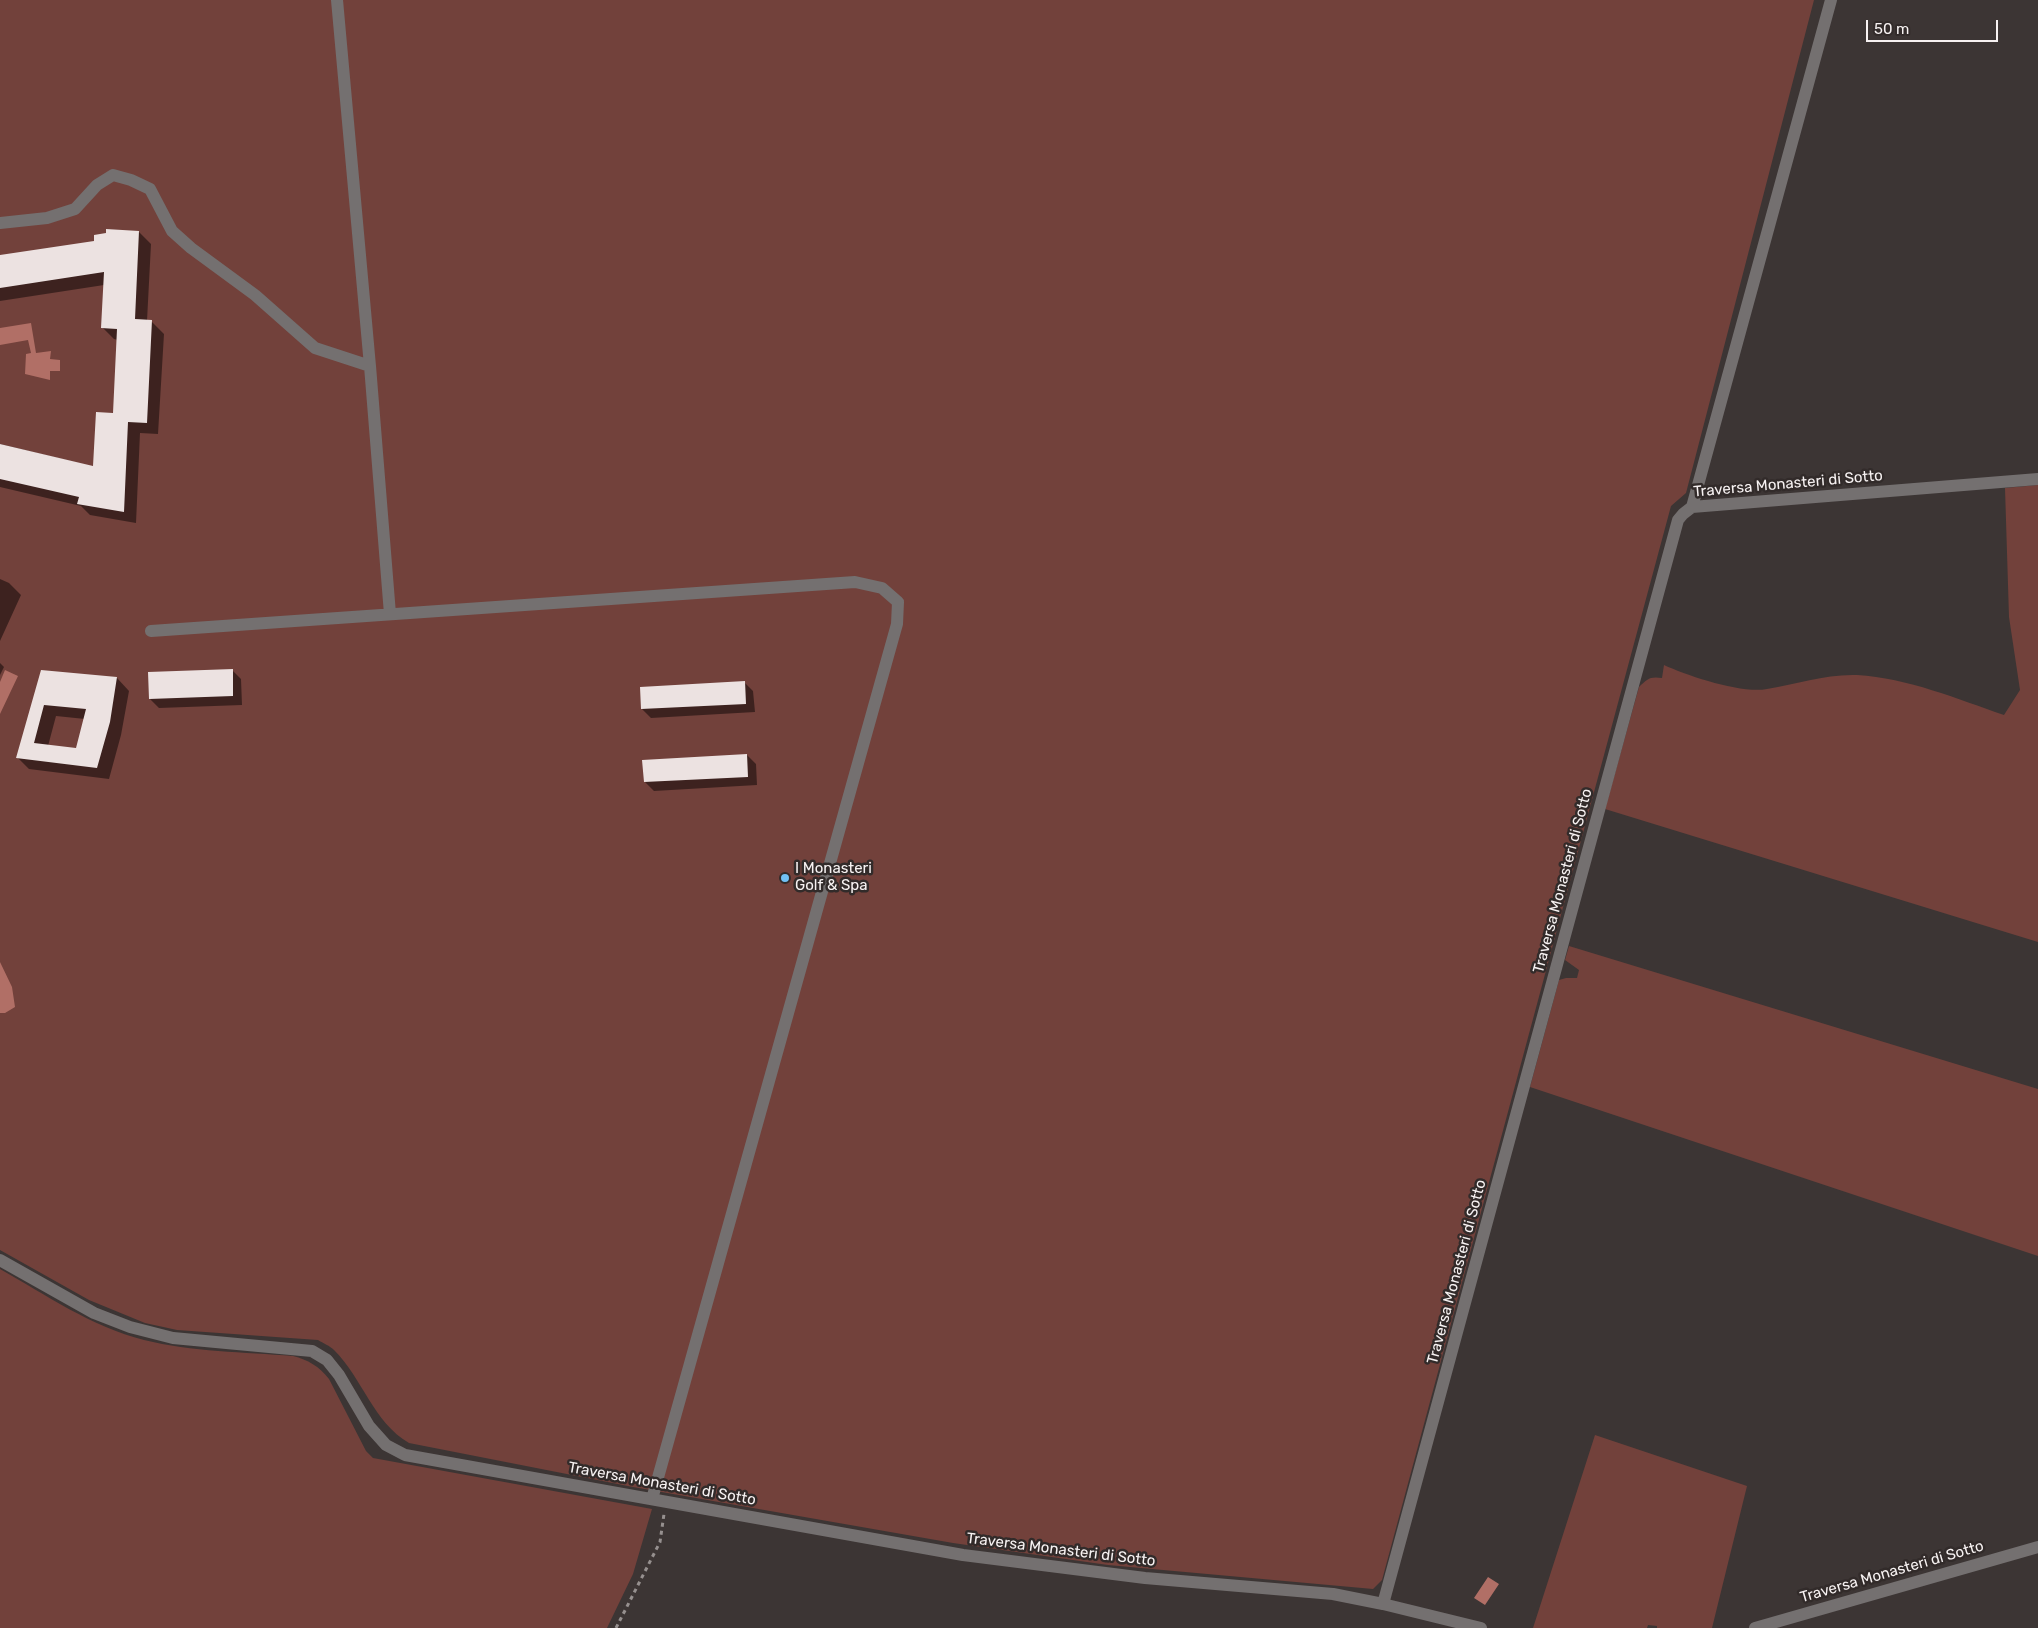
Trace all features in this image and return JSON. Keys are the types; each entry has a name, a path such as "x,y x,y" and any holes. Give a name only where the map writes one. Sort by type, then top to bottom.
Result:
{"street":[{"path":"337,0 390,614"},
{"path":"1692,507 1831,0"},
{"path":"0,223 47,218 75,209 97,185 113,175 131,180 150,189 172,231 191,248 254,295 315,348 370,366"},
{"name":"Traversa Monasteri di Sotto","path":"1383,1604 1678,520 1682,514 1692,507 2038,479"},
{"path":"151,631 855,582 882,588 898,602 897,624 652,1498"},
{"name":"Traversa Monasteri di Sotto","path":"0,1260 94,1313 137,1329 173,1338 312,1351 327,1360 339,1375 369,1426 386,1445 405,1454 963,1555 1145,1578 1334,1594 1481,1628"},
{"name":"Traversa Monasteri di Sotto","path":"1755,1628 2038,1547"}],"path":[{"path":"616,1628 660,1542 666,1501"}],"shaded area":[{"name":"I Monasteri Golf & Spa","path":"0,0 1814,0 1686,493 1671,506 1382,1580 1373,1589 1108,1565 953,1543 633,1487 409,1443 386,1424 344,1361 334,1350 318,1340 177,1330 145,1323 89,1300 0,1250"},
{"path":"31,323 36,353 51,351 50,359 60,360 60,371 50,371 50,380 25,374 26,354 31,353 28,340 0,345 0,328"},
{"path":"2038,485 2038,942 1605,809 1639,687 1654,677 1662,678 1664,665 1715,683 1756,690 1834,676 1857,675 1876,677 1932,690 2004,715 2020,690 2009,617 2005,488"},
{"path":"5,670 18,676 0,714 0,682"},
{"path":"1569,946 2038,1089 2038,1256 1530,1087 1559,980 1577,978 1579,970 1565,960"},
{"path":"0,962 12,987 15,1007 5,1013 0,1013"},
{"path":"0,1269 88,1319 144,1340 181,1347 293,1356 304,1359 321,1370 329,1379 366,1451 373,1458 652,1509 633,1574 607,1628 0,1628"},
{"path":"1595,1435 1747,1486 1712,1628 1657,1628 1657,1626 1648,1625 1647,1628 1533,1628"},
{"path":"1488,1577 1499,1584 1485,1605 1474,1598"}],"building":[{"path":"106,229 139,231 135,319 152,320 147,423 128,422 124,512 77,504 79,497 0,479 0,444 93,466 96,412 113,413 117,329 101,328 104,272 0,288 0,255 94,241 94,235 106,233"},
{"path":"233,669 233,696 149,699 148,672"},
{"path":"41,670 117,677 110,722 97,768 16,758","holes":["44,705 86,709 76,748 34,743"]},
{"path":"745,681 746,704 641,709 640,687"},
{"path":"747,754 748,777 644,782 642,760"}],"place":[{"name":"I Monasteri Golf & Spa","path":"785,878"}]}
